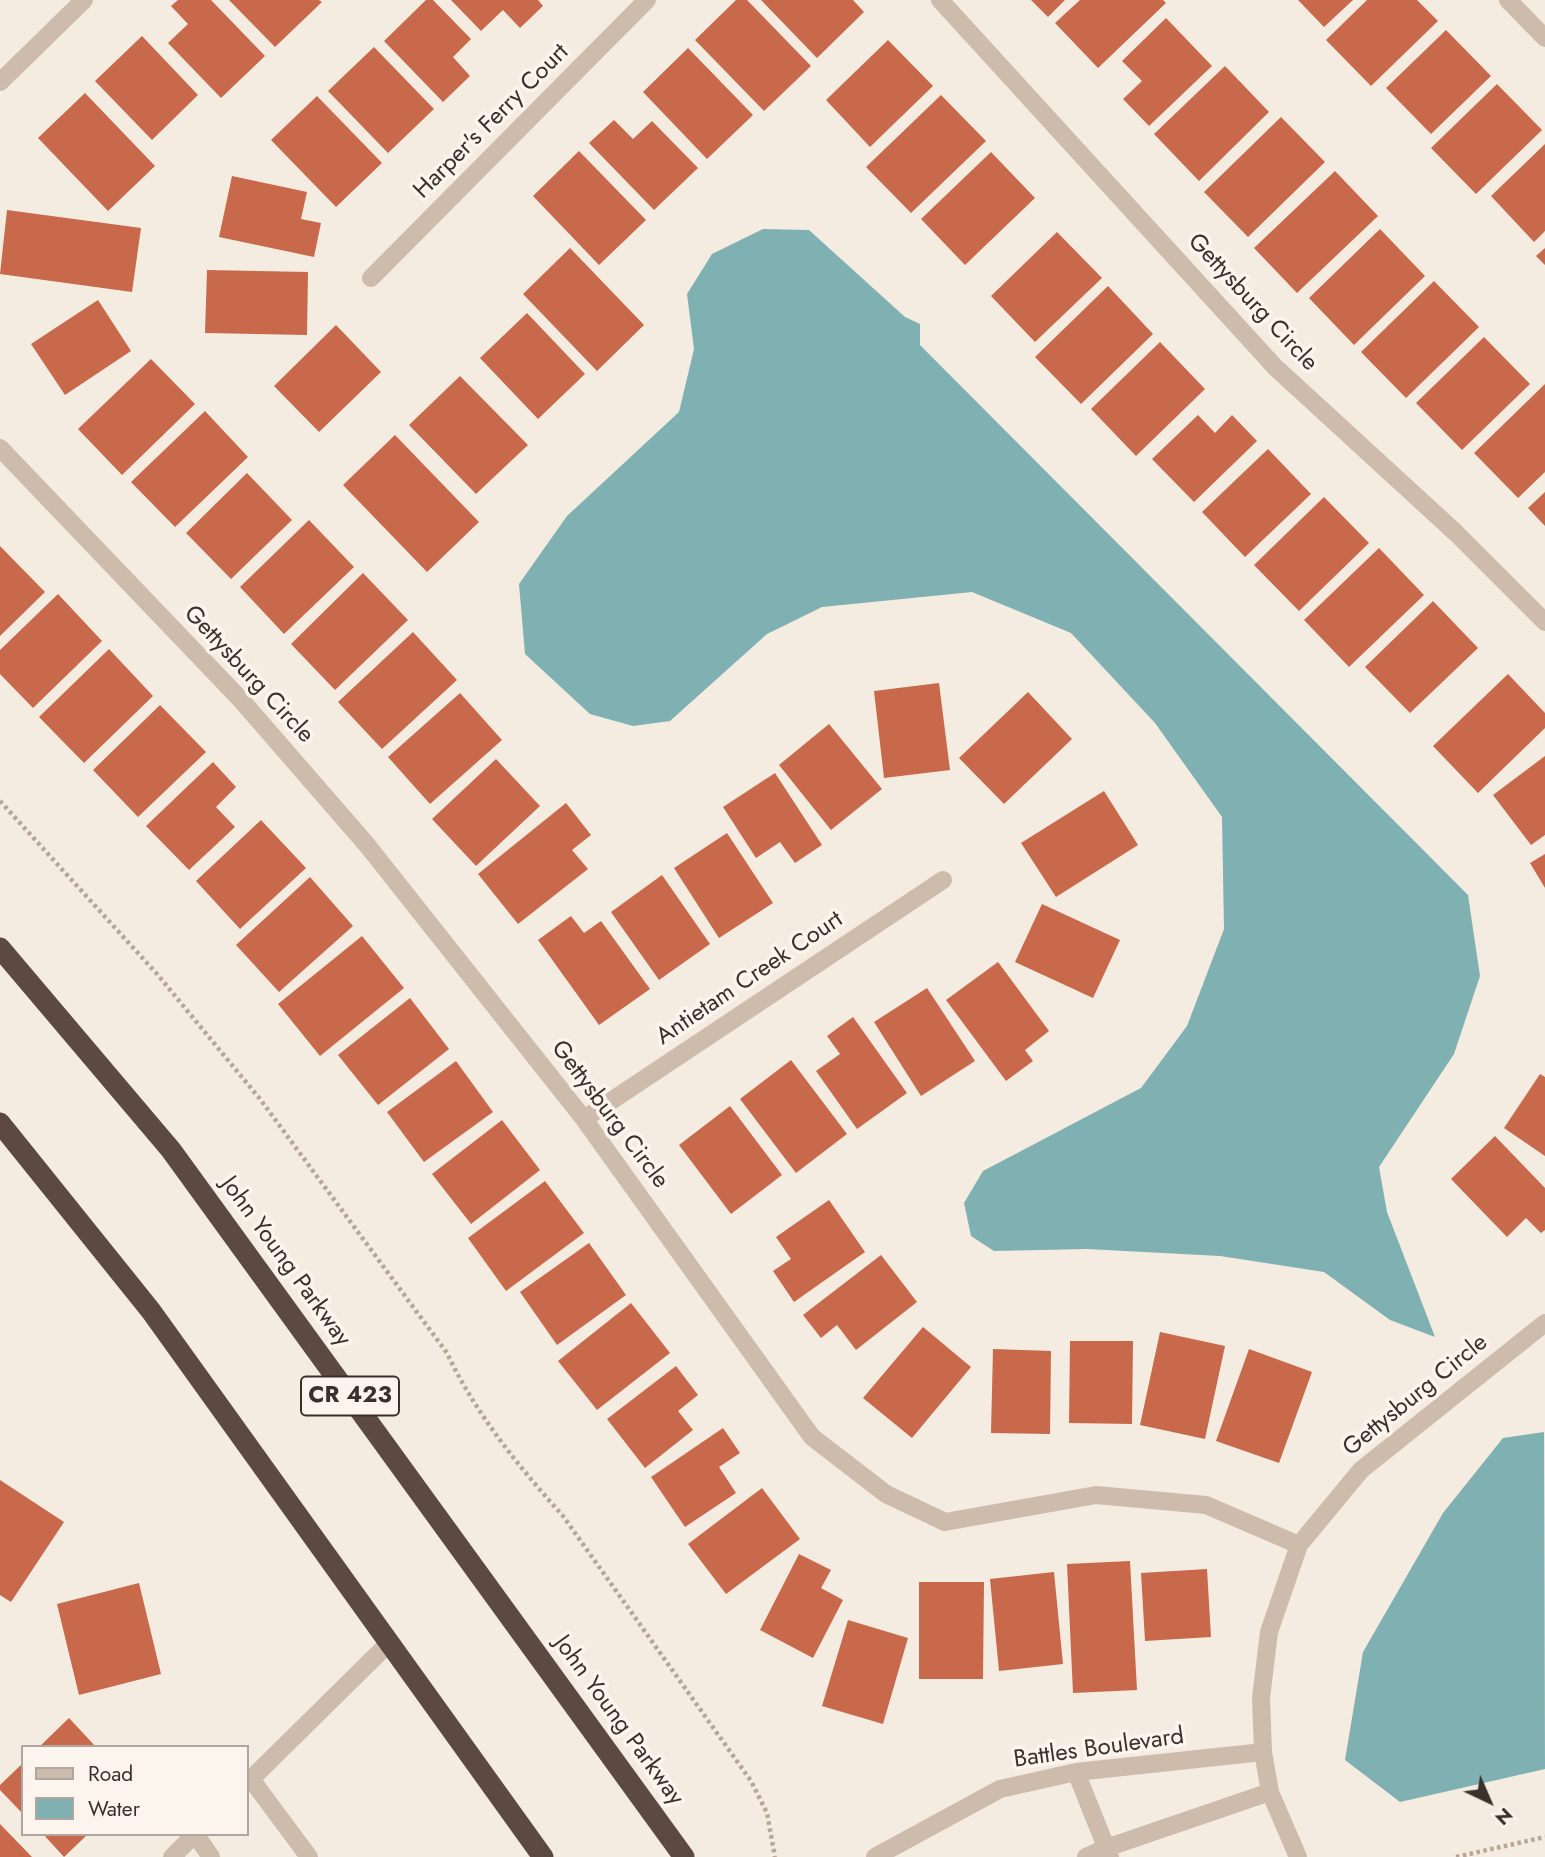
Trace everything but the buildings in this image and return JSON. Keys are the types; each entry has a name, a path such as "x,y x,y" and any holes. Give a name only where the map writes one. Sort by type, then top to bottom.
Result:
{"highway":[{"name":"John Young Parkway","path":"0,948 171,1150 684,1857"},
{"path":"0,1123 151,1311 543,1857"}],"street":[{"path":"0,82 84,0"},
{"name":"Harper's Ferry Court","path":"371,278 648,0"},
{"name":"Gettysburg Circle","path":"940,0 1275,367 1456,533 1545,622"},
{"path":"1508,0 1545,38"},
{"name":"Gettysburg Circle","path":"0,448 242,701 340,814 584,1119 812,1437 886,1494 945,1522 1096,1495 1206,1506 1299,1545"},
{"name":"Antietam Creek Court","path":"584,1119 943,880"},
{"name":"Gettysburg Circle","path":"1298,1857 1270,1792 1263,1752 1261,1698 1269,1632 1299,1545 1361,1470 1545,1323"},
{"path":"309,1857 249,1781 389,1643"},
{"name":"Battles Boulevard","path":"876,1857 1000,1789 1076,1772 1263,1752"},
{"path":"1076,1772 1108,1852"},
{"path":"1086,1857 1108,1852 1270,1792"},
{"path":"172,1857 193,1836"},
{"path":"196,1836 211,1857"}],"path":[{"path":"0,801 157,974 260,1099 447,1353 464,1390 536,1487 563,1516 751,1781 767,1812 775,1857"},
{"path":"1456,1857 1545,1837"}],"water":[{"path":"763,229 809,230 905,317 920,324 920,345 1468,895 1480,976 1454,1054 1379,1167 1387,1212 1435,1337 1390,1320 1324,1272 1220,1256 1087,1249 994,1251 971,1236 964,1203 983,1171 1141,1088 1187,1026 1224,929 1222,817 1155,723 1071,633 972,592 822,607 767,634 670,721 633,726 590,714 525,654 519,584 567,516 679,412 694,349 687,294 712,254"},
{"path":"1544,1432 1545,1769 1400,1802 1345,1760 1363,1652 1443,1513 1503,1438"}]}
